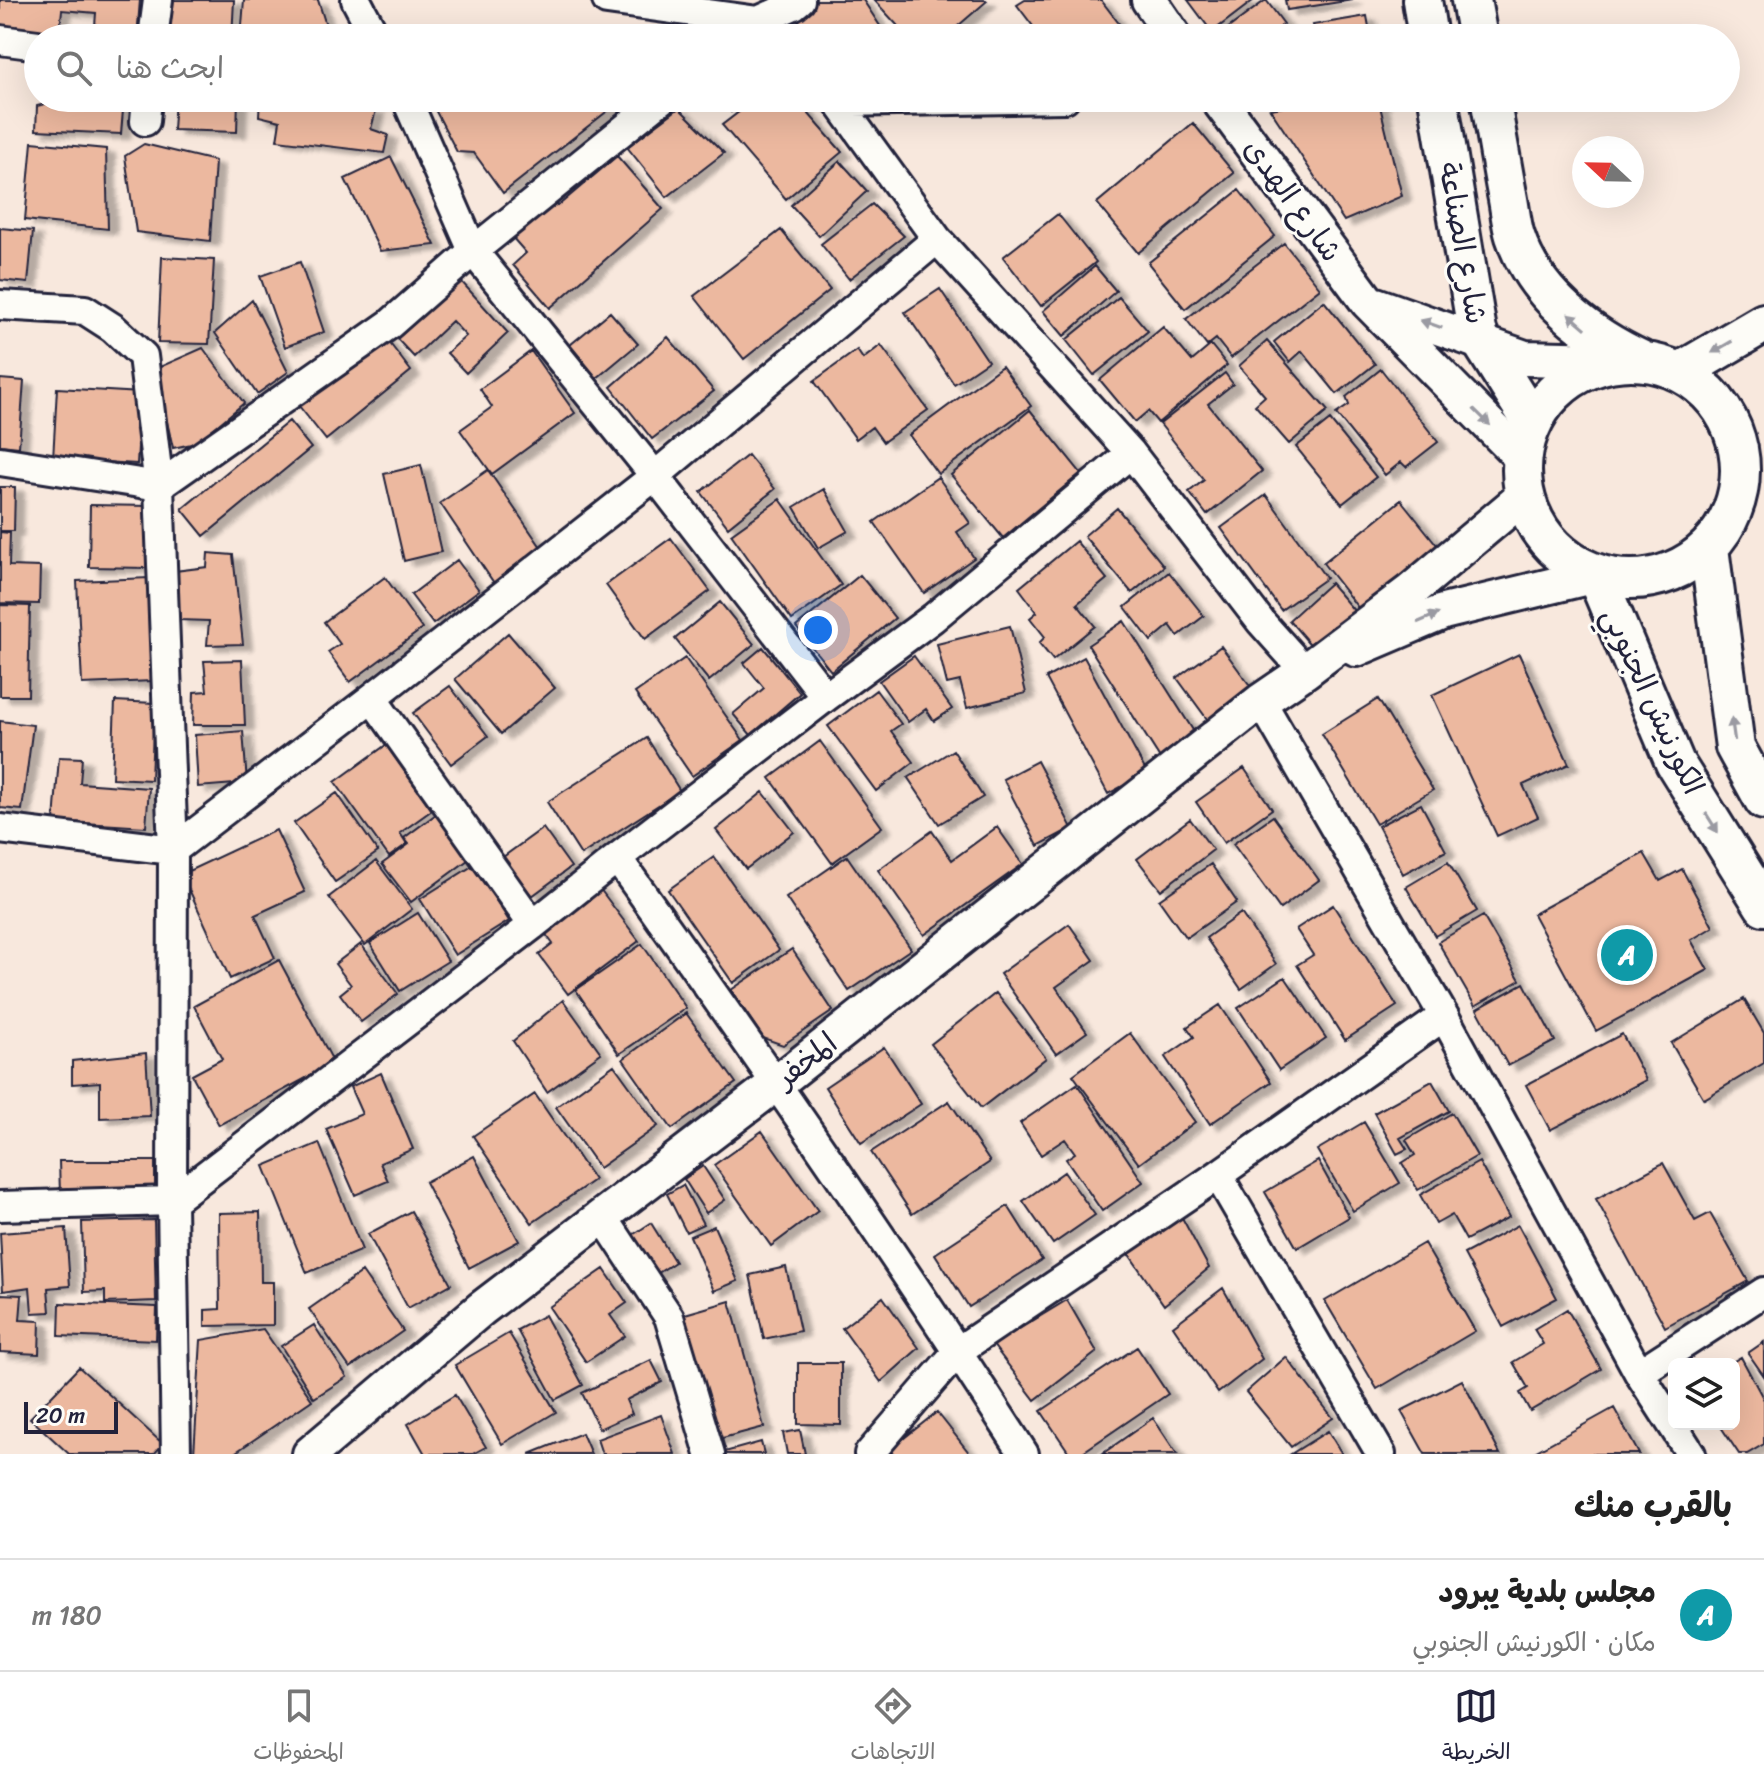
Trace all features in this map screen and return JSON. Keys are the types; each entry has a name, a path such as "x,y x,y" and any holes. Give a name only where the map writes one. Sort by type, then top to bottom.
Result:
{"main road":[{"path":"1422,0 1426,24"},
{"path":"1471,0 1475,24"},
{"name":"شارع الصناعة","path":"1440,112 1477,331 1527,440"},
{"name":"شارع الصناعة","path":"1493,112 1515,237 1529,264 1546,290 1578,322 1615,348 1643,361"},
{"path":"1680,372 1764,323"},
{"path":"1643,361 1680,372 1718,402 1736,437 1752,457 1735,505 1709,548 1678,570 1634,581 1596,575 1557,553 1534,522 1524,496 1527,440 1554,391 1586,370 1605,363 1643,361"},
{"name":"الكورنيش الجنوبي","path":"1709,548 1735,747 1764,800"},
{"name":"الكورنيش الجنوبي","path":"1596,575 1675,763 1764,906"}],"street":[{"path":"155,24 158,0"},
{"path":"356,0 369,24"},
{"path":"607,0 720,24"},
{"path":"768,24 800,0"},
{"path":"1149,0 1165,24"},
{"path":"0,40 24,43"},
{"path":"412,112 473,251 655,476 826,697"},
{"path":"0,461 159,486 390,324 473,251 646,112"},
{"path":"846,112 937,239 1131,453 1261,622 1305,671"},
{"name":"شارع الهدى","path":"1227,112 1368,302 1527,440"},
{"path":"0,829 173,850 655,476 937,239"},
{"path":"1368,302 1525,358 1643,361"},
{"path":"0,305 85,310 113,328 143,356 159,486 173,850 172,1201 176,1454"},
{"path":"0,1206 172,1201 933,618 1131,453"},
{"path":"1305,671 1411,591 1524,496"},
{"path":"1305,671 1443,612 1596,575"},
{"name":"المخفر","path":"311,1454 481,1309 777,1083 1261,701 1305,671"},
{"path":"372,698 533,925"},
{"path":"1261,701 1444,1016 1639,1373 1691,1454"},
{"path":"617,858 777,1083 1024,1454"},
{"path":"869,1454 958,1351 1218,1175 1444,1016"},
{"path":"1218,1175 1381,1454"},
{"path":"603,1217 669,1317 710,1454"},
{"path":"1639,1373 1764,1292"}],"building":[{"path":"0,0 140,0 138,24 95,24 96,13 62,10 60,24 24,24 24,37 0,36"},
{"path":"168,0 234,0 233,24 165,24"},
{"path":"244,0 318,0 326,24 242,24"},
{"path":"808,0 863,0 879,24 801,24 792,11"},
{"path":"874,0 987,1 960,24 896,24"},
{"path":"1025,0 1101,0 1119,24 1031,24 1017,5"},
{"path":"1188,0 1254,0 1222,24 1206,24"},
{"path":"1266,0 1284,24 1234,24"},
{"path":"1285,0 1353,0 1287,10"},
{"path":"1367,16 1368,24 1319,24"},
{"path":"37,112 123,112 121,134 36,130"},
{"path":"174,112 238,112 237,132 173,130"},
{"path":"259,112 375,112 371,129 388,135 384,153 277,140 280,121 259,116"},
{"path":"436,112 606,112 503,193 474,153 457,152"},
{"path":"674,112 683,112 724,153 667,197 627,147"},
{"path":"739,112 807,112 842,152 786,199 722,125"},
{"path":"1272,112 1381,112 1402,196 1344,221"},
{"path":"1193,123 1234,173 1138,253 1097,203"},
{"path":"32,142 106,149 108,229 25,220"},
{"path":"144,144 215,161 210,241 136,232 125,156"},
{"path":"617,156 663,209 550,308 513,265 526,253 512,237 553,201 558,206"},
{"path":"391,157 435,245 380,251 345,179"},
{"path":"840,161 867,191 819,236 791,205"},
{"path":"1239,190 1275,236 1185,309 1148,263"},
{"path":"872,204 904,236 849,279 821,244"},
{"path":"1058,214 1096,262 1041,306 1003,257"},
{"path":"0,228 33,231 28,283 0,280"},
{"path":"781,230 830,290 744,359 694,296"},
{"path":"1284,243 1320,288 1231,358 1216,339 1207,346 1186,319"},
{"path":"162,257 214,260 209,344 158,343"},
{"path":"300,262 324,332 285,347 260,276"},
{"path":"1095,266 1116,291 1064,336 1043,311"},
{"path":"460,280 508,333 466,373 447,353 466,336 452,321 414,357 397,339"},
{"path":"940,289 988,361 954,384 905,312"},
{"path":"1119,297 1148,331 1094,375 1066,340"},
{"path":"252,300 288,372 257,394 215,333"},
{"path":"1324,301 1375,364 1337,394 1302,351 1290,362 1274,342"},
{"path":"610,312 638,344 597,378 570,345"},
{"path":"1163,327 1192,361 1211,345 1227,365 1158,423 1148,411 1135,422 1100,380"},
{"path":"385,337 411,371 326,440 299,406"},
{"path":"668,337 714,391 652,439 611,387"},
{"path":"1267,341 1328,411 1289,444 1255,405 1265,396 1239,366"},
{"path":"881,345 928,410 883,442 872,427 856,439 814,381 857,350 863,359"},
{"path":"203,348 244,403 196,443 173,448 155,369"},
{"path":"531,351 575,413 492,474 460,430 492,407 480,389"},
{"path":"1002,366 1031,406 938,474 909,435"},
{"path":"1381,369 1438,442 1406,467 1401,462 1385,475 1336,414 1349,405 1346,397"},
{"path":"1225,373 1233,384 1208,404 1262,471 1207,515 1189,492 1204,480 1160,424"},
{"path":"0,379 24,381 19,447 0,445"},
{"path":"57,388 141,393 137,464 53,459"},
{"path":"1030,410 1081,473 1003,538 951,475"},
{"path":"1330,420 1376,477 1342,504 1296,447"},
{"path":"289,421 311,448 204,536 182,509"},
{"path":"748,455 775,489 728,527 701,492"},
{"path":"421,465 441,552 404,561 384,474"},
{"path":"488,470 545,553 496,586 440,503"},
{"path":"938,477 970,523 957,532 974,558 924,593 874,522"},
{"path":"0,487 15,487 14,531 0,531"},
{"path":"824,489 848,531 818,548 794,507"},
{"path":"1266,495 1326,578 1281,610 1221,528"},
{"path":"780,499 841,585 792,620 731,534"},
{"path":"1401,500 1441,550 1363,614 1323,563"},
{"path":"90,505 150,506 148,568 89,567"},
{"path":"1117,508 1164,566 1132,593 1084,536"},
{"path":"0,532 10,533 9,566 40,567 39,604 0,603"},
{"path":"671,538 710,591 645,639 606,585"},
{"path":"1076,541 1107,579 1077,604 1095,626 1053,660 1039,643 1045,637 1030,618 1037,612 1019,588"},
{"path":"208,553 233,555 243,644 207,645 209,621 178,620 175,571 207,567"},
{"path":"457,560 479,590 433,624 411,595"},
{"path":"1169,572 1204,616 1178,636 1170,625 1151,641 1125,607"},
{"path":"860,575 895,618 831,671 796,627"},
{"path":"385,577 422,629 350,682 328,652 340,644 324,622"},
{"path":"149,578 153,681 82,684 77,581"},
{"path":"1330,583 1356,613 1314,649 1289,620"},
{"path":"720,602 754,644 709,681 675,639"},
{"path":"0,605 30,606 28,696 0,696"},
{"path":"1124,621 1196,735 1160,758 1088,645"},
{"path":"1010,626 1026,693 967,708 960,681 947,684 937,644"},
{"path":"508,633 555,688 501,734 455,679"},
{"path":"1221,646 1254,691 1210,723 1177,678"},
{"path":"763,647 800,693 751,735 733,714 764,688 744,663"},
{"path":"1519,654 1569,764 1523,785 1538,817 1497,836 1432,695"},
{"path":"914,656 952,709 934,721 926,709 908,722 879,681"},
{"path":"1084,657 1147,773 1108,794 1046,678"},
{"path":"685,658 743,740 692,776 635,693"},
{"path":"242,660 245,725 193,725 194,692 207,691 204,661"},
{"path":"450,686 488,736 451,764 413,713"},
{"path":"876,690 901,724 891,731 914,762 876,791 828,726"},
{"path":"1378,699 1433,790 1376,824 1322,734"},
{"path":"115,701 154,703 151,780 112,778"},
{"path":"0,721 33,725 22,810 0,808"},
{"path":"243,731 247,783 198,787 195,735"},
{"path":"647,738 680,791 581,855 547,802"},
{"path":"820,741 882,827 832,863 770,778"},
{"path":"386,745 432,810 400,833 407,844 389,857 335,782"},
{"path":"953,750 983,797 939,824 908,778"},
{"path":"59,757 82,758 80,783 149,788 146,827 54,821"},
{"path":"1037,761 1072,828 1038,846 1003,779"},
{"path":"1244,768 1272,809 1224,843 1196,802"},
{"path":"763,792 794,832 746,869 716,830"},
{"path":"337,793 378,852 335,882 294,823"},
{"path":"1421,804 1446,851 1403,874 1378,826"},
{"path":"439,812 472,857 411,902 382,864 409,844 404,838"},
{"path":"1273,816 1319,880 1280,909 1233,844"},
{"path":"1190,819 1213,850 1161,890 1137,859"},
{"path":"997,827 1023,864 924,935 878,870 932,831 952,860"},
{"path":"543,828 571,867 532,896 503,857"},
{"path":"276,830 305,892 255,915 275,958 230,979 182,874"},
{"path":"1644,853 1660,881 1682,869 1713,927 1691,940 1708,970 1596,1031 1533,914"},
{"path":"847,856 911,949 849,991 786,898"},
{"path":"714,857 779,950 733,983 668,890"},
{"path":"376,861 412,909 365,945 329,897"},
{"path":"1448,862 1477,911 1435,936 1406,887"},
{"path":"1211,864 1237,902 1186,938 1159,900"},
{"path":"474,865 509,921 455,955 420,899"},
{"path":"597,885 639,941 568,994 539,955 553,944 541,928"},
{"path":"1333,905 1397,1006 1345,1040 1297,965 1313,955 1296,929"},
{"path":"418,913 448,961 400,991 370,943"},
{"path":"1241,913 1276,964 1241,989 1206,938"},
{"path":"1483,916 1520,980 1475,1006 1438,942"},
{"path":"1069,924 1094,960 1056,987 1087,1032 1056,1054 1000,974"},
{"path":"361,944 398,994 361,1022 340,994 351,985 335,964"},
{"path":"642,944 686,1008 619,1054 576,990"},
{"path":"792,949 833,1011 783,1045 763,1038 731,990"},
{"path":"279,960 334,1063 219,1125 192,1075 222,1059 194,1006"},
{"path":"1285,977 1326,1038 1279,1070 1238,1008"},
{"path":"1524,983 1555,1041 1508,1066 1477,1009"},
{"path":"996,993 1046,1058 981,1108 931,1044"},
{"path":"1744,999 1764,1033 1764,1063 1704,1099 1671,1043"},
{"path":"563,1000 601,1053 547,1092 513,1041"},
{"path":"1220,1005 1271,1082 1210,1124 1165,1057 1194,1037 1187,1027"},
{"path":"686,1013 736,1083 672,1129 623,1059"},
{"path":"1130,1033 1195,1122 1139,1164 1073,1075"},
{"path":"1622,1034 1646,1080 1550,1130 1526,1085"},
{"path":"884,1047 921,1104 861,1143 825,1087"},
{"path":"146,1053 150,1116 100,1118 100,1082 72,1084 72,1061"},
{"path":"614,1065 658,1126 599,1168 556,1107"},
{"path":"381,1073 413,1149 380,1163 388,1181 355,1195 326,1129 362,1114 350,1087"},
{"path":"1432,1081 1449,1111 1400,1138 1407,1149 1397,1154 1374,1113"},
{"path":"1077,1084 1143,1182 1102,1211 1066,1159 1075,1153 1065,1139 1041,1155 1020,1123"},
{"path":"535,1094 594,1180 532,1223 473,1136"},
{"path":"949,1101 990,1162 912,1214 871,1152"},
{"path":"1452,1113 1477,1156 1418,1190 1402,1163 1415,1155 1406,1140"},
{"path":"1364,1122 1400,1183 1353,1211 1317,1150"},
{"path":"762,1131 818,1211 771,1246 714,1165"},
{"path":"319,1143 362,1250 307,1273 264,1166"},
{"path":"474,1156 519,1241 469,1268 425,1182"},
{"path":"59,1161 155,1161 155,1188 60,1194"},
{"path":"1318,1161 1349,1217 1297,1248 1265,1192"},
{"path":"1479,1162 1509,1217 1466,1240 1452,1215 1436,1224 1420,1195"},
{"path":"1663,1163 1695,1221 1710,1213 1748,1281 1665,1327 1596,1199"},
{"path":"703,1166 725,1200 706,1213 684,1179"},
{"path":"1064,1172 1095,1215 1053,1244 1023,1201"},
{"path":"683,1185 703,1224 686,1232 667,1194"},
{"path":"1008,1206 1042,1260 969,1307 935,1254"},
{"path":"411,1211 451,1284 408,1308 368,1234"},
{"path":"260,1212 261,1282 273,1282 273,1325 205,1326 205,1310 220,1309 219,1213"},
{"path":"1179,1212 1209,1268 1164,1305 1126,1250"},
{"path":"154,1220 156,1301 105,1303 105,1291 84,1292 82,1222"},
{"path":"651,1223 675,1262 652,1277 628,1238"},
{"path":"1518,1225 1557,1298 1503,1327 1464,1254"},
{"path":"714,1226 738,1281 714,1291 690,1236"},
{"path":"66,1228 70,1286 48,1288 50,1312 32,1313 30,1287 3,1291 0,1233"},
{"path":"1424,1243 1475,1331 1377,1389 1325,1301"},
{"path":"786,1267 800,1331 764,1339 750,1275"},
{"path":"604,1269 627,1303 610,1315 625,1336 586,1362 549,1307"},
{"path":"362,1272 403,1331 350,1368 309,1309"},
{"path":"1223,1288 1262,1359 1218,1393 1173,1326"},
{"path":"0,1294 22,1295 20,1320 40,1321 39,1354 0,1352"},
{"path":"883,1297 919,1348 881,1382 842,1328"},
{"path":"1067,1300 1097,1352 1035,1400 993,1345"},
{"path":"730,1301 764,1427 711,1441 678,1316"},
{"path":"60,1303 157,1307 156,1340 59,1336"},
{"path":"1567,1309 1601,1369 1530,1411 1520,1393 1528,1388 1513,1362 1543,1344 1534,1329"},
{"path":"545,1315 583,1385 555,1400 517,1330"},
{"path":"314,1325 347,1377 314,1398 281,1346"},
{"path":"263,1329 312,1400 233,1454 194,1454 201,1340"},
{"path":"509,1333 556,1412 502,1444 455,1365"},
{"path":"1764,1342 1764,1376 1748,1353"},
{"path":"1137,1347 1168,1394 1080,1454 1070,1454 1041,1411"},
{"path":"1286,1357 1333,1418 1291,1447 1246,1392"},
{"path":"1739,1358 1764,1400 1764,1444 1747,1454 1739,1454 1723,1430 1740,1430"},
{"path":"651,1360 662,1382 626,1400 632,1414 599,1429 582,1393"},
{"path":"798,1363 841,1363 841,1425 798,1424"},
{"path":"79,1367 163,1444 154,1454 69,1454 30,1418"},
{"path":"1462,1380 1500,1454 1425,1454 1401,1411"},
{"path":"455,1395 486,1447 473,1454 425,1454 408,1424"},
{"path":"1614,1408 1639,1454 1531,1454"},
{"path":"937,1412 970,1454 892,1454 889,1450"},
{"path":"661,1415 675,1454 602,1454 597,1439"},
{"path":"1153,1418 1177,1454 1102,1454"},
{"path":"800,1430 805,1454 787,1454 783,1433"},
{"path":"1328,1431 1342,1454 1291,1454"},
{"path":"582,1433 591,1454 530,1454"},
{"path":"761,1442 764,1454 721,1454 721,1453"}],"place":[{"name":"مجلس بلدية يبرود","path":"1627,955"}]}
